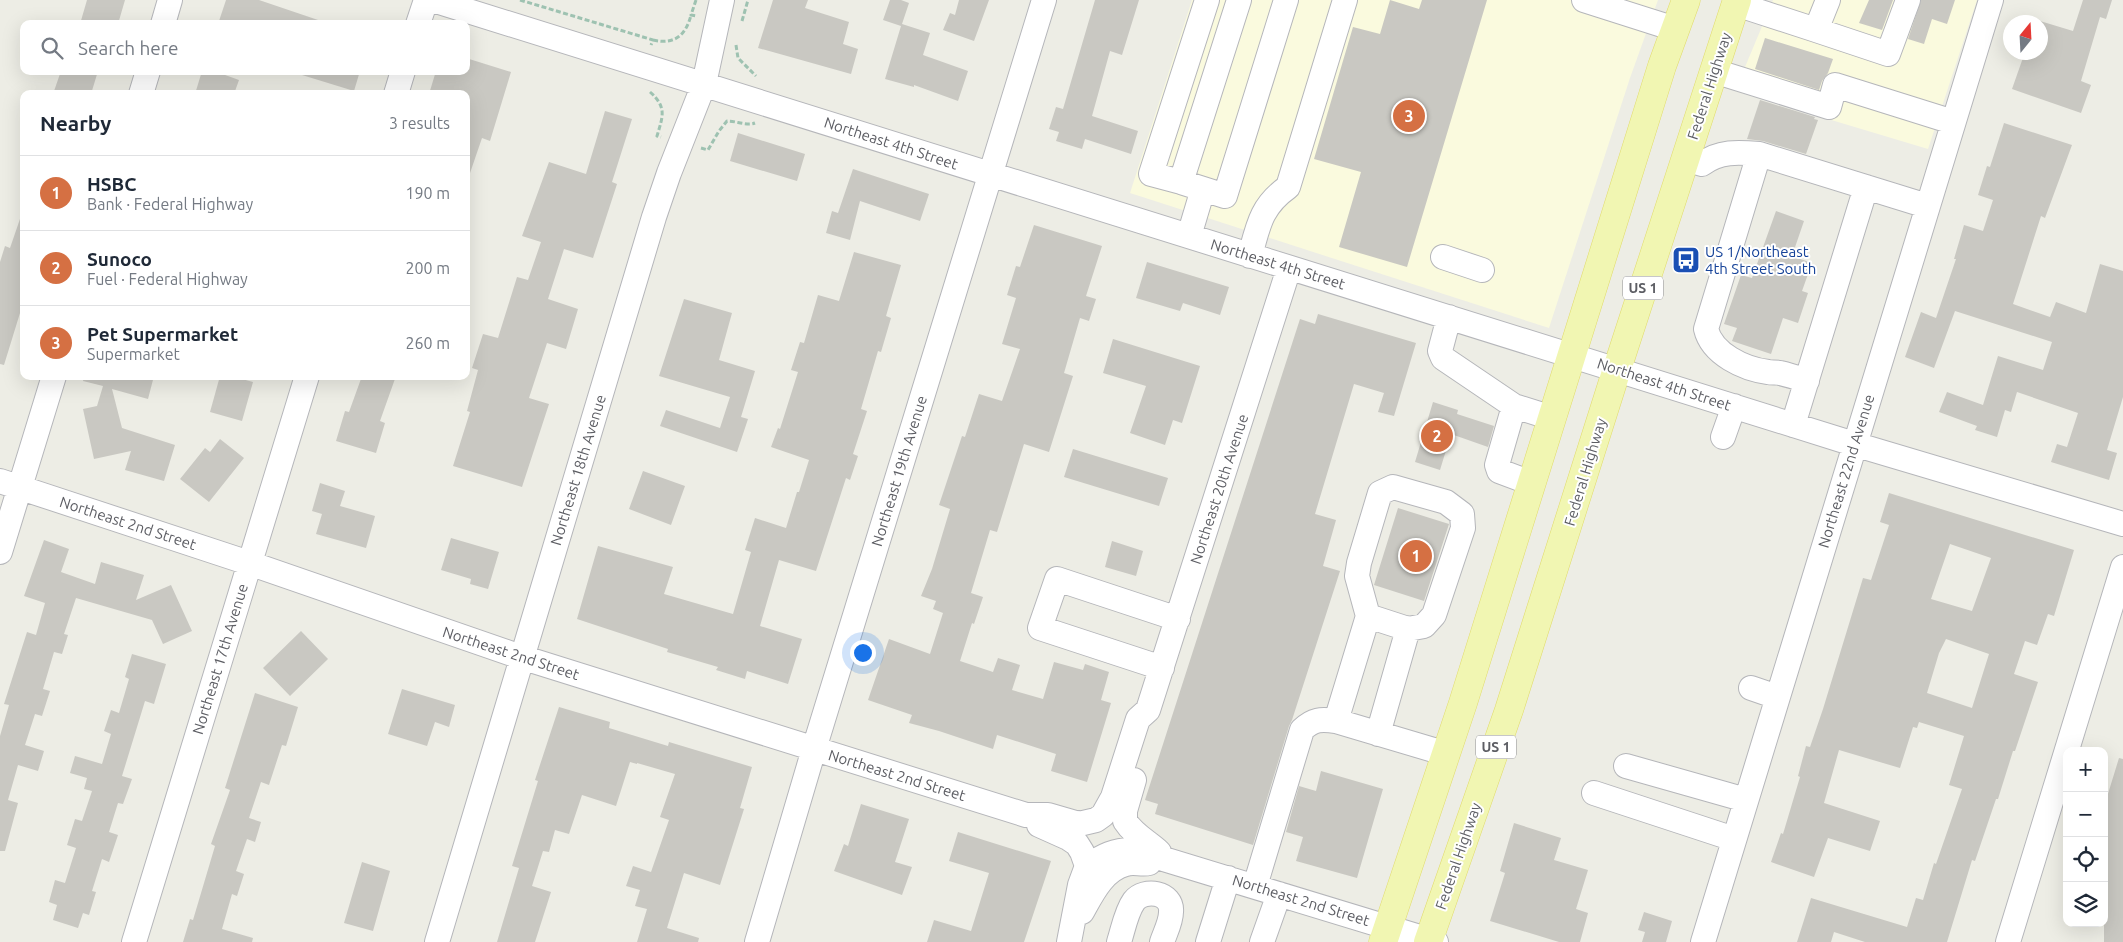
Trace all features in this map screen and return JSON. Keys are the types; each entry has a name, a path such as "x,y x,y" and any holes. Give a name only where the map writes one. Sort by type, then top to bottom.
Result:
{"main road":[{"name":"US 1","path":"1385,935 1447,754 1531,483 1686,0"},
{"name":"Federal Highway","path":"1431,941 1509,710 1617,369 1737,2"}],"street":[{"path":"164,20 170,0"},
{"path":"419,20 426,0"},
{"name":"Northeast 4th Street","path":"433,0 466,5 704,84 1250,256 1572,354 1854,444 2123,524"},
{"name":"Northeast 18th Avenue","path":"437,942 520,658 654,217 704,84 722,0"},
{"name":"Northeast 19th Avenue","path":"757,942 814,749 1044,0"},
{"path":"1207,0 1151,174 1225,196 1286,0"},
{"path":"1189,236 1192,186 1239,0"},
{"path":"1250,256 1262,214 1270,202 1288,187 1345,0"},
{"path":"1584,0 1676,28"},
{"path":"1816,30 1828,0"},
{"path":"1737,2 1888,54 1908,0"},
{"name":"Northeast 22nd Avenue","path":"1703,942 1991,0"},
{"path":"1714,71 1829,107 1835,85 1953,122"},
{"path":"142,90 147,75"},
{"path":"397,90 402,75"},
{"path":"1685,159 1702,164 1708,159 1729,153 1759,154 1927,206"},
{"path":"1759,154 1706,329 1708,339 1720,351 1738,362 1760,370 1779,372 1807,381"},
{"path":"1793,425 1866,188"},
{"path":"1443,257 1482,270"},
{"name":"Northeast 20th Avenue","path":"1125,821 1128,801 1150,722 1148,710 1289,268"},
{"path":"1449,317 1440,351 1443,358 1514,406 1552,418"},
{"path":"0,552 10,484 52,380"},
{"name":"Northeast 17th Avenue","path":"134,942 306,380"},
{"path":"1514,406 1497,465 1499,471 1531,483"},
{"path":"1723,437 1734,406"},
{"name":"Northeast 2nd Street","path":"10,484 249,563 520,658 1026,815 1044,828 1060,834 1077,844 1087,866 1108,853 1118,850 1134,850 1166,858 1279,894 1385,935 1431,941"},
{"path":"1336,721 1368,616 1357,576 1359,563 1380,493 1392,487 1446,502 1462,514 1463,528 1434,615 1424,626 1408,629 1368,616"},
{"path":"2008,942 2123,567"},
{"path":"1162,668 1040,628 1057,579 1178,619"},
{"path":"1378,734 1408,629"},
{"path":"1750,688 1777,698"},
{"name":"Northeast 20th Avenue","path":"1089,823 1096,820 1108,808 1138,719 1148,710"},
{"path":"1255,886 1302,730 1309,722 1316,720 1336,721 1447,754"},
{"path":"1626,766 1746,800"},
{"path":"1594,793 1734,839"},
{"name":"Northeast 2nd Street","path":"1026,815 1048,814 1079,824 1089,823"},
{"name":"Northeast 2nd Street","path":"1125,821 1138,836 1147,841 1166,858"},
{"path":"1071,936 1097,886 1106,875 1127,863 1144,864 1166,858"},
{"path":"1071,936 1080,885 1087,866"},
{"path":"1208,942 1228,878"},
{"path":"1119,942 1132,904 1141,895 1156,893 1162,896 1171,906 1172,912 1162,942"},
{"path":"1262,942 1279,894"}],"path":[{"path":"653,40 669,41 677,38 685,32 691,14"}],"shaded area":[{"path":"1192,0 1658,0 1630,78 1549,328 1130,193"},
{"path":"1773,0 1977,0 1928,149 1735,91"}],"building":[{"path":"87,0 125,0 119,20 81,20"},
{"path":"226,0 259,0 318,20 219,20"},
{"path":"773,0 808,0 805,8 849,22 843,44 858,49 851,74 758,48"},
{"path":"890,0 901,0 909,3 902,24 930,33 923,55 968,71 958,101 914,85 914,87 885,79 901,26 883,20"},
{"path":"959,0 989,0 974,41 943,30 950,13 955,15"},
{"path":"1095,0 1139,0 1122,55 1110,51 1092,116 1138,131 1131,154 1085,139 1082,149 1056,141 1059,132 1049,129 1056,107 1063,109"},
{"path":"1390,0 1419,9 1422,0 1487,0 1407,267 1339,247 1361,172 1314,159 1353,27 1380,34"},
{"path":"1869,0 1893,0 1882,30 1859,23"},
{"path":"1921,0 1955,0 1947,24 1932,19 1924,44 1908,39"},
{"path":"2083,0 2112,0 2106,19 2100,17 2081,81 2091,85 2081,113 2012,89 2022,60 2048,60 2048,23 2073,31"},
{"path":"1765,38 1833,59 1819,90 1755,69"},
{"path":"470,59 511,72 490,141 482,138 470,173 470,90 430,90 435,75 470,75"},
{"path":"60,75 97,75 92,90 54,90"},
{"path":"201,75 225,75 239,80 235,90 196,90"},
{"path":"302,75 359,75 354,90"},
{"path":"1760,100 1815,117 1814,119 1818,120 1806,154 1763,141 1747,139"},
{"path":"605,111 632,119 612,182 617,184 593,258 564,249 548,299 578,309 566,349 547,343 529,398 549,404 522,487 453,466 470,412 467,411 478,370 472,368 483,334 498,338 517,277 528,280 541,242 522,236 549,162 586,174"},
{"path":"2004,123 2072,145 2045,218 2041,216 2013,304 2050,317 2056,302 2086,313 2100,264 2123,271 2123,397 2107,450 2117,453 2109,480 2051,462 2057,444 2067,447 2078,413 2017,392 2011,412 2005,410 1997,437 1975,430 1977,426 1939,412 1947,392 1983,405 1998,356 2043,370 2052,342 1955,311 1934,368 1905,357 1921,312 1936,318 1956,259 1954,259 1964,225 1983,231 1993,200 1978,195 1987,166 1990,167"},
{"path":"738,133 805,154 797,181 730,161"},
{"path":"853,169 929,194 920,221 860,201 850,240 826,233 832,211 838,213"},
{"path":"1776,211 1804,221 1792,256 1812,263 1802,291 1808,293 1798,323 1783,318 1771,354 1732,341 1737,328 1724,324 1741,275 1752,278"},
{"path":"20,219 20,313 4,365 0,364 0,262 5,246 10,248"},
{"path":"1034,225 1102,246 1086,296 1096,299 1089,321 1080,318 1064,373 1073,376 1049,452 1024,444 997,532 990,530 971,593 983,597 974,624 972,623 960,661 993,672 998,658 1020,665 1012,690 1043,699 1054,662 1083,670 1085,664 1109,672 1101,700 1111,703 1087,782 1051,771 1056,754 997,735 993,749 909,723 912,715 868,700 889,639 930,654 943,613 933,609 936,601 921,596 932,569 950,509 939,505 962,436 965,437 979,394 1002,401 1020,349 1002,344 1016,298 1007,295 1016,266 1020,267"},
{"path":"854,252 901,265 886,316 891,318 881,352 878,351 861,409 867,411 853,454 858,456 850,480 846,478 816,571 779,560 760,626 802,639 788,684 747,671 745,679 716,670 718,667 667,652 668,649 577,619 598,546 673,567 664,594 733,614 751,552 745,550 755,518 786,528 797,492 799,492 809,460 771,447 778,428 780,429 798,372 791,370 800,342 804,343 818,295 839,301"},
{"path":"1147,262 1229,287 1220,315 1183,303 1180,311 1136,298"},
{"path":"684,299 732,313 719,360 755,371 741,417 748,419 737,452 660,426 666,410 720,428 730,397 659,376"},
{"path":"1318,314 1416,343 1394,416 1378,412 1384,393 1354,384 1315,514 1336,520 1323,566 1340,571 1289,726 1253,845 1155,814 1158,804 1145,800 1300,319 1315,324"},
{"path":"1113,339 1200,366 1182,423 1173,420 1165,445 1130,433 1146,386 1103,373"},
{"path":"153,380 148,399 112,389 122,428 175,445 164,481 125,470 131,451 94,459 83,409 97,406 103,386 83,381"},
{"path":"219,380 246,380 253,382 242,421 210,412"},
{"path":"361,380 395,380 380,421 385,423 376,453 336,441 345,411 349,412"},
{"path":"1433,402 1458,410 1457,414 1494,426 1488,447 1451,434 1440,470 1415,462"},
{"path":"220,439 244,458 209,502 180,479 205,448 210,452"},
{"path":"1073,449 1168,478 1159,506 1064,477"},
{"path":"643,471 685,486 671,525 629,509"},
{"path":"320,483 345,491 340,506 375,516 366,548 316,534 322,514 312,511"},
{"path":"1889,493 2074,550 2054,616 2048,614 2037,645 2025,641 2014,674 2038,682 1998,799 1996,799 1975,861 1972,860 1947,942 1865,942 1834,932 1831,942 1797,942 1811,898 1907,927 1916,898 1923,900 1934,863 1936,864 1962,789 1949,785 1964,736 1919,722 1917,728 1913,727 1900,768 1839,750 1824,803 1880,821 1870,851 1828,838 1814,877 1771,862 1781,833 1783,834 1800,777 1798,776 1806,746 1810,747 1823,709 1863,578 1871,580 1889,525 1880,522","holes":["1950,544 1991,558 1972,611 1931,599","1946,639 1989,654 1972,708 1927,693 1939,653"]},
{"path":"1398,508 1449,524 1424,601 1374,585"},
{"path":"451,538 499,552 488,589 470,584 471,579 441,570"},
{"path":"44,540 69,549 61,572 95,584 101,562 144,575 136,600 171,585 192,631 163,644 152,620 76,598 64,634 68,635 62,654 54,652 43,689 50,691 42,716 35,714 25,745 44,751 38,771 18,765 8,800 18,803 5,851 0,851 0,736 9,705 4,704 27,632 36,635 45,603 24,596"},
{"path":"1112,541 1143,551 1136,576 1105,567"},
{"path":"301,631 328,659 290,696 263,668"},
{"path":"132,654 166,664 154,704 145,701 122,776 132,779 123,804 118,803 109,832 118,835 109,862 102,859 92,891 96,892 89,915 83,913 78,928 53,920 57,905 49,902 55,880 65,883 76,848 67,845 75,819 82,821 92,791 84,789 87,778 70,773 75,756 102,764 111,734 104,731 111,710 119,713 129,679 125,677"},
{"path":"402,689 455,705 449,727 435,722 427,746 388,734"},
{"path":"255,693 298,707 286,746 282,745 269,785 261,782 249,818 261,822 255,842 247,839 236,871 244,874 237,896 232,894 222,929 253,938 252,942 183,942 190,919 193,920 215,846 211,844 230,790 225,788"},
{"path":"559,707 610,722 609,728 668,746 669,742 752,767 740,808 744,809 720,885 684,873 667,928 699,938 698,942 637,942 647,909 635,906 640,890 626,886 633,866 651,872 669,820 660,817 675,774 630,762 616,806 582,795 569,834 555,830 549,852 543,851 532,886 551,892 535,942 497,942 519,868 512,866 538,781 535,780"},
{"path":"2119,758 2123,759 2123,942 2104,942 2104,927 2108,927 2108,794"},
{"path":"1321,771 1383,789 1357,878 1296,861 1303,837 1286,832 1299,786 1316,791"},
{"path":"861,804 909,819 895,862 912,867 902,895 834,871 844,844 848,846"},
{"path":"1514,823 1561,838 1554,860 1588,870 1576,909 1588,913 1580,942 1559,942 1490,921 1505,873 1500,871"},
{"path":"958,832 1051,861 1024,942 927,942 934,920 971,931 989,873 949,861"},
{"path":"362,862 390,871 373,931 344,923"},
{"path":"1644,912 1672,921 1666,942 1642,942 1645,932 1638,930"}],"place":[{"name":"Pet Supermarket","path":"1409,116"},
{"name":"US 1/Northeast 4th Street South","path":"1686,260"},
{"name":"Sunoco","path":"1437,436"},
{"name":"HSBC","path":"1416,556"}]}
